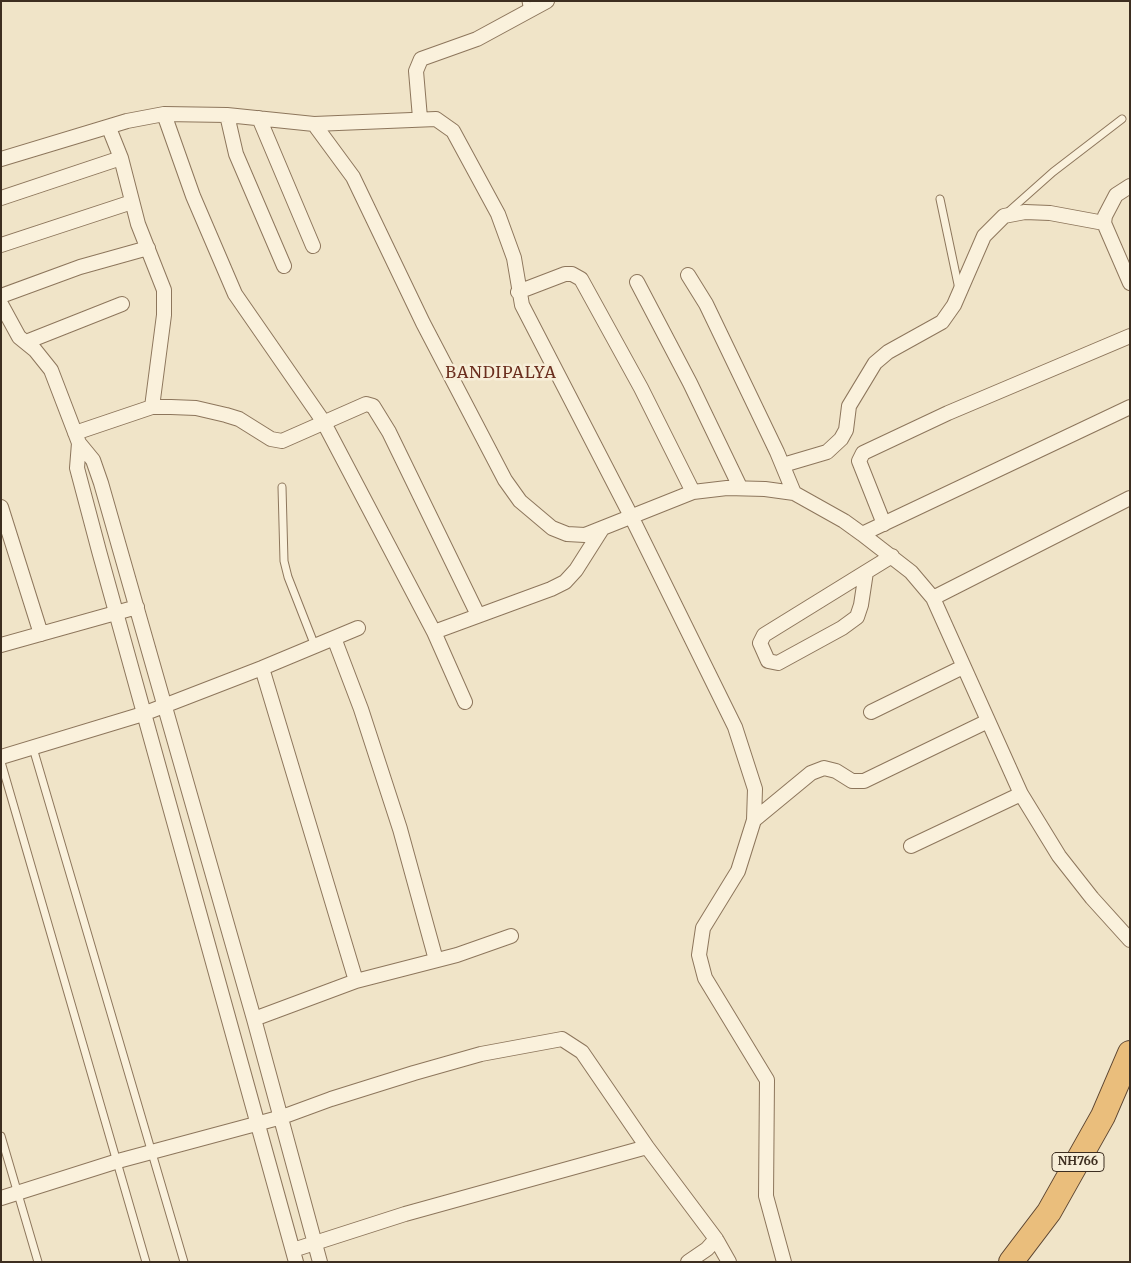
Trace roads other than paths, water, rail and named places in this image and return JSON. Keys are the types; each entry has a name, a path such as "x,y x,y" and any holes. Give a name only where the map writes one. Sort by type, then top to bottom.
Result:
{"highway":[{"name":"NH766","path":"1011,1262 1053,1205 1103,1116 1130,1053"},
{"name":"NH766","path":"1032,1262 1058,1228 1087,1178 1112,1132 1130,1089"}],"street":[{"path":"420,118 416,71 421,59 477,39 527,6 547,1"},
{"path":"164,114 192,196 235,294 323,421 434,632 465,702"},
{"path":"1,159 109,128 127,121 164,114 227,115 314,124 420,118 436,119 444,123 463,148 501,223 514,258 518,292 522,305 631,516 735,728 756,789 754,820 738,871 703,928 699,955 705,978 767,1080 766,1196 784,1262"},
{"path":"227,115 236,154 284,266"},
{"path":"259,118 313,246"},
{"path":"314,124 352,178 423,323 505,480 520,501 552,528 567,534 585,534 602,529 692,492 740,488 794,493 862,534 911,572 933,598 1021,794 1059,856 1092,898 1130,940"},
{"path":"109,128 120,158 132,202 164,290 164,315 152,407"},
{"path":"1,198 120,158"},
{"path":"1129,280 1104,224 1105,216 1116,195 1130,186"},
{"path":"1,245 132,202"},
{"path":"783,466 827,452 836,445 846,430 849,406 875,363 888,352 942,322 954,304 984,236 1004,216 1025,212 1050,213 1104,224"},
{"path":"1,296 80,267 148,248"},
{"path":"518,292 565,274 572,274 581,279 641,388 692,492"},
{"path":"688,275 706,304 794,493"},
{"path":"636,282 690,383 740,488"},
{"path":"1,304 19,337 26,342 51,370 77,438 93,460 137,606 282,1117 320,1262"},
{"path":"26,342 122,304"},
{"path":"884,524 859,461 863,452 948,413 1130,336"},
{"path":"77,438 152,407 196,408 226,415 239,419 276,441 282,441 323,421 366,404 373,406 478,616"},
{"path":"862,534 1130,407"},
{"path":"77,438 78,468 143,714 295,1256 315,1244 405,1214 647,1147"},
{"path":"933,598 1130,498"},
{"path":"1,507 41,634"},
{"path":"434,632 551,589 565,582 576,570 602,529"},
{"path":"866,572 862,605 857,617 842,628 778,663 768,661 760,643 764,634 892,556"},
{"path":"1,645 137,606"},
{"path":"1,757 143,714 358,628"},
{"path":"334,638 361,709 400,829 436,960"},
{"path":"871,712 963,667"},
{"path":"262,668 356,982"},
{"path":"754,820 811,773 818,770 824,768 836,771 852,780 864,781 988,721"},
{"path":"911,846 1021,794"},
{"path":"254,1019 356,982 436,960 512,936"},
{"path":"1,1198 118,1161 282,1117 331,1099 481,1054 562,1039 582,1052 647,1147 716,1239 729,1262"},
{"path":"688,1262 707,1249 716,1239"}],"lane":[{"path":"1004,216 1053,172 1122,119"},
{"path":"940,199 959,292"},
{"path":"282,487 284,561 288,577 315,646"},
{"path":"33,748 184,1262"},
{"path":"1,762 146,1262"},
{"path":"1,1136 38,1262"}],"district":[{"name":"BANDIPALYA","path":"501,373"}]}
